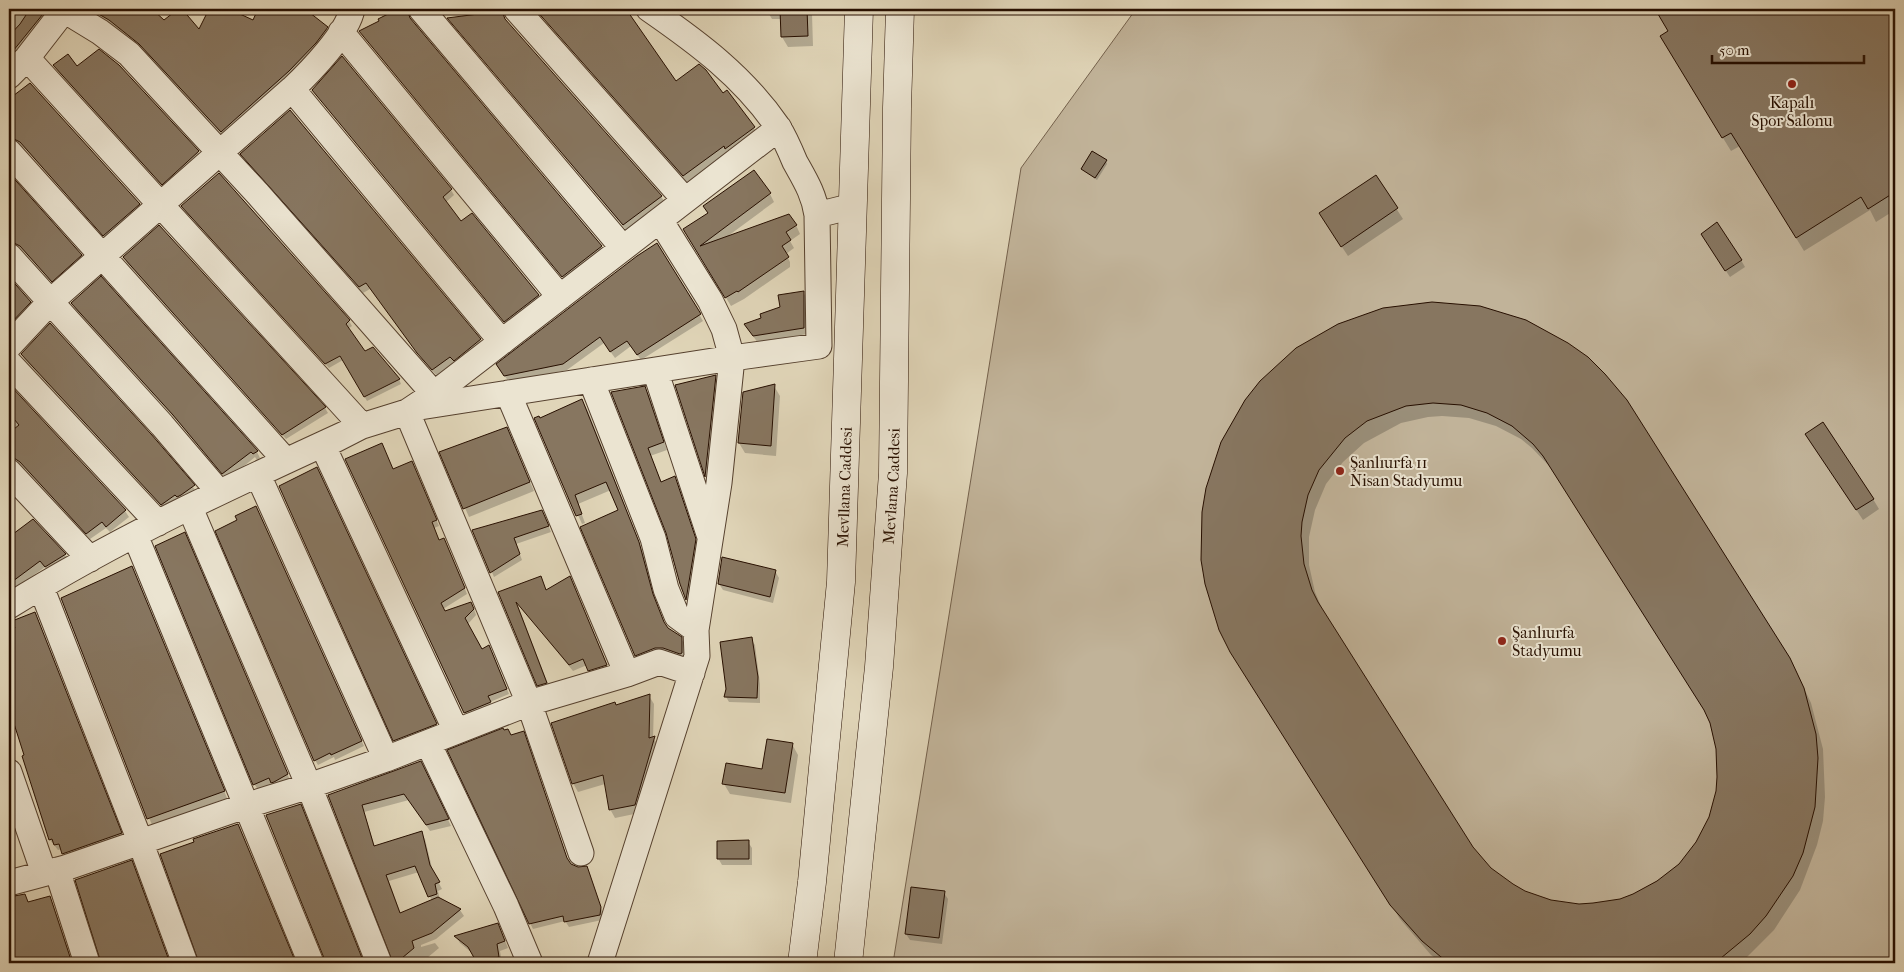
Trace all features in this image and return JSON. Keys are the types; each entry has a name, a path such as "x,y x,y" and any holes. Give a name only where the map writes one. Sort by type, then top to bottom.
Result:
{"main road":[{"name":"Mevllana Caddesi","path":"802,963 812,882 841,582 859,9"},
{"name":"Mevlana Caddesi","path":"848,963 879,667 893,473 897,108 900,9"}],"street":[{"path":"362,426 161,205 15,66 65,9 129,54 220,153 434,394"},
{"path":"9,346 50,302 292,90 317,65 341,32 352,9"},
{"path":"421,9 623,248"},
{"path":"516,9 685,200"},
{"path":"185,963 140,841 20,593 219,492 362,426 410,410 508,393 818,346 817,214 814,199 779,128 748,89 724,64 649,9"},
{"path":"341,32 560,297"},
{"path":"292,90 502,342"},
{"path":"410,410 434,394 779,128"},
{"path":"9,152 286,461"},
{"path":"817,214 853,206"},
{"path":"600,963 697,656 696,630 719,483 732,358 724,329 710,300 660,220"},
{"path":"9,256 162,425 219,492"},
{"path":"9,363 158,523"},
{"path":"655,370 710,536"},
{"path":"591,380 653,538 666,588 677,616 696,630"},
{"path":"508,393 627,674"},
{"path":"410,410 529,703 581,853"},
{"path":"362,426 323,446 456,731"},
{"path":"9,472 90,559"},
{"path":"258,475 386,759"},
{"path":"190,508 309,786 380,963"},
{"path":"135,535 311,963"},
{"path":"9,883 51,872 309,786 386,759 529,703 627,674 660,662 692,673"},
{"path":"428,743 506,906 530,963"},
{"path":"9,772 87,963"}],"shaded area":[{"name":"Şanlıurfa 11 Nisan Stadyumu","path":"1136,9 1895,9 1895,963 893,963 1021,168"}],"building":[{"path":"30,9 47,9 9,56 9,36"},
{"path":"90,9 152,9 164,20 178,9 182,9 199,29 209,9 229,9 253,20 258,9 305,9 328,27 316,43 289,71 221,132 139,44 109,20"},
{"path":"398,9 407,9 410,18 602,246 562,277 359,31"},
{"path":"535,9 626,9 676,81 699,64 706,70 723,93 727,90 755,127 725,149 724,146 683,176"},
{"path":"780,9 807,9 808,36 781,37"},
{"name":"Kapalı Spor Salonu","path":"1655,9 1895,9 1895,192 1868,209 1861,197 1796,238 1731,133 1722,138 1660,36 1668,31"},
{"path":"502,11 505,19 662,196 623,225 447,18"},
{"path":"99,49 119,65 199,151 162,185 53,65 68,54 77,66"},
{"path":"342,56 452,189 443,197 461,221 472,213 539,295 504,322 312,90"},
{"path":"30,83 140,204 103,236 20,142 9,138 9,99"},
{"path":"290,110 481,339 454,361 450,357 432,370 417,353 366,283 359,287 240,154"},
{"path":"1092,151 1107,160 1095,178 1081,169"},
{"path":"754,170 771,193 700,246 789,214 797,225 786,232 791,240 782,246 789,257 738,292 725,298 683,229 708,213 703,206"},
{"path":"9,173 82,255 52,282 20,246 9,242"},
{"path":"219,173 350,320 346,324 365,351 373,347 400,379 364,397 340,356 325,364 181,206"},
{"path":"1376,175 1398,208 1341,247 1319,213"},
{"path":"1717,222 1742,260 1725,271 1701,234"},
{"path":"159,225 326,407 282,435 123,257"},
{"path":"657,243 701,314 637,355 627,341 610,352 600,337 563,364 504,376 496,364 637,256"},
{"path":"101,276 258,451 253,454 251,452 222,474 173,415 71,303"},
{"path":"9,277 31,302 9,325"},
{"path":"804,291 804,328 753,336 744,324 761,318 760,314 780,307 778,295"},
{"path":"1432,302 1480,306 1526,320 1568,343 1588,357 1627,400 1790,658 1804,688 1816,734 1818,758 1815,807 1803,853 1793,876 1766,916 1750,934 1715,963 1450,963 1422,941 1390,905 1230,652 1219,630 1205,584 1201,560 1202,512 1206,488 1221,442 1245,400 1260,381 1296,348 1338,324 1383,308","holes":["1433,403 1461,405 1487,413 1512,426 1533,444 1543,456 1704,710 1710,723 1716,749 1717,777 1716,791 1709,817 1696,842 1679,864 1657,881 1620,899 1579,904 1551,900 1525,891 1491,868 1473,847 1312,590 1304,564 1301,536 1308,495 1319,470 1345,438 1367,421 1406,406"]},
{"path":"50,323 195,485 177,497 175,495 161,505 21,354"},
{"path":"716,375 705,477 675,385"},
{"path":"9,384 126,510 106,527 102,522 86,534 20,462 14,458 9,458 9,433 19,425 9,413"},
{"path":"775,384 771,446 738,443 743,392"},
{"path":"645,386 664,442 648,448 661,482 675,476 696,539 686,600 666,533 611,392"},
{"path":"582,399 639,542 653,594 664,622 668,628 682,637 682,653 680,654 663,648 655,648 635,656 580,527 618,510 606,482 575,495 582,514 576,516 534,418 539,416 540,418"},
{"path":"1823,422 1874,499 1856,510 1805,434"},
{"path":"507,427 530,482 463,509 439,452"},
{"path":"382,443 393,469 412,461 437,520 432,522 439,540 444,538 465,588 441,603 445,611 471,602 474,609 465,618 482,649 489,645 507,689 488,696 491,702 464,713 345,459"},
{"path":"317,467 437,724 393,741 279,486"},
{"path":"256,506 362,741 314,761 215,531 237,520 235,516"},
{"path":"542,510 549,526 514,538 520,554 490,573 472,530"},
{"path":"33,519 66,554 45,567 40,561 9,584 9,537"},
{"path":"185,532 288,774 274,782 271,783 269,778 253,785 155,546"},
{"path":"722,557 776,570 770,597 718,584"},
{"path":"132,566 225,791 147,819 61,598"},
{"path":"541,576 546,590 570,576 607,665 588,671 583,659 569,665 516,602 547,683 537,686 498,592"},
{"path":"35,612 122,833 62,854 59,844 54,845 52,839 49,840 9,708 9,630 15,628 12,621"},
{"path":"752,637 758,677 757,698 724,697 726,689 720,642"},
{"path":"650,694 649,738 655,736 635,805 609,810 603,775 572,784 551,723 615,702 616,705"},
{"path":"503,728 504,730 508,729 511,735 524,731 567,858 571,864 578,867 587,866 601,907 600,915 564,922 563,916 529,924 447,750"},
{"path":"767,739 793,743 785,793 722,784 726,763 762,769"},
{"path":"421,761 449,819 426,825 404,794 362,805 374,846 422,831 430,865 440,882 435,884 437,894 428,897 415,866 386,875 400,913 438,897 461,909 432,933 412,941 414,948 396,963 393,963 328,795"},
{"path":"301,804 364,963 325,963 266,815"},
{"path":"238,824 296,963 199,963 160,854 194,842 193,839"},
{"path":"749,840 749,859 717,859 717,841"},
{"path":"132,860 170,963 101,963 75,880"},
{"path":"911,887 945,891 939,938 905,934"},
{"path":"25,894 28,902 50,896 72,963 9,963 9,897"},
{"path":"498,923 505,941 497,944 499,957 477,963 468,947 454,936"}],"place":[{"name":"Kapalı Spor Salonu","path":"1792,84"},
{"name":"Şanlıurfa 11 Nisan Stadyumu","path":"1340,471"},
{"name":"Şanlıurfa Stadyumu","path":"1502,641"}]}
